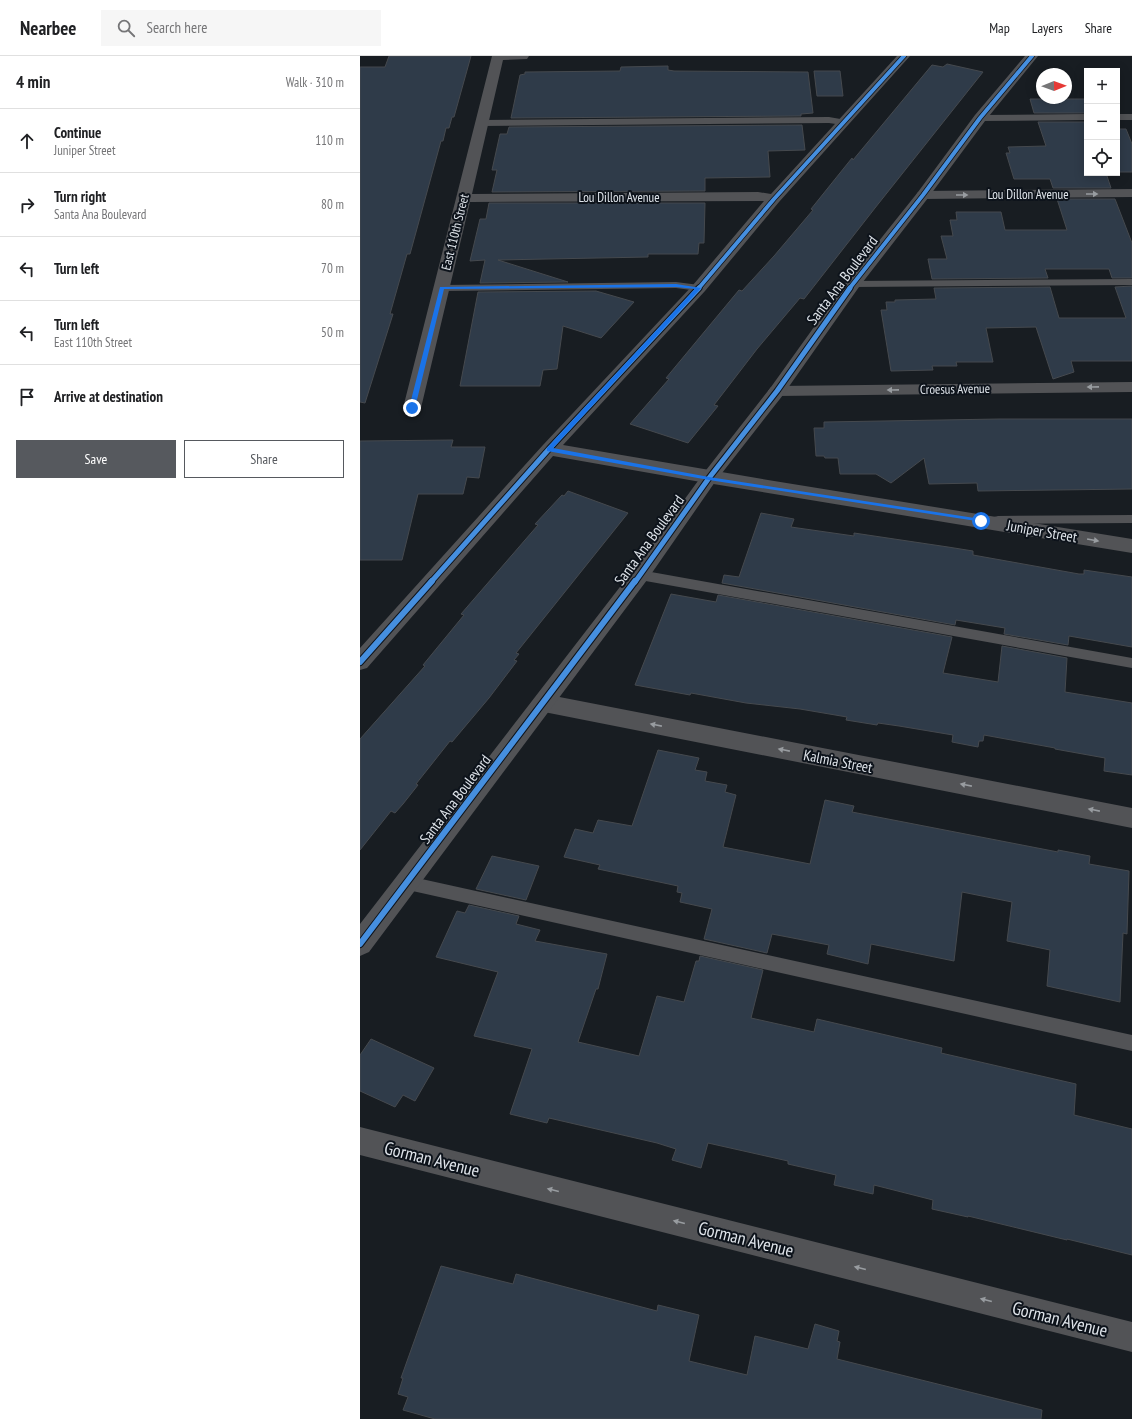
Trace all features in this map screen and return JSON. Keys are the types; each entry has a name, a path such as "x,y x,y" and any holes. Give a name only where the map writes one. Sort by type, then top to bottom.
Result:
{"street":[{"path":"498,56 523,56"},
{"name":"East 110th Street","path":"412,408 498,56"},
{"path":"360,662 549,450 699,288 774,199 904,56"},
{"name":"Santa Ana Boulevard","path":"360,944 544,704 709,478 777,391 853,284 923,195 980,118 1032,56"},
{"name":"Lou Dillon Avenue","path":"923,195 1132,193"},
{"name":"Lou Dillon Avenue","path":"464,198 758,196 774,199"},
{"name":"Croesus Avenue","path":"777,391 1132,387"},
{"name":"Juniper Street","path":"549,450 709,478 1132,546"},
{"name":"Kalmia Street","path":"544,704 1132,818"},
{"name":"Gorman Avenue","path":"360,1141 1132,1338"}],"lane":[{"path":"980,118 1084,117"},
{"path":"1120,117 1132,117"},
{"path":"482,123 822,120 843,122"},
{"path":"853,284 1132,282"},
{"path":"442,288 668,286 699,288"},
{"path":"981,521 1132,519"},
{"path":"640,574 1132,664"},
{"path":"408,883 1132,1043"}],"building":[{"path":"389,56 471,56 454,117 452,117 449,128 446,128 443,141 441,141 410,254 407,254 390,314 393,314 365,403 360,402 360,67 385,67"},
{"path":"947,64 983,72 804,299 800,298 757,349 714,405 718,406 688,443 630,424 669,379 666,378 739,290 742,291 774,256 813,210 811,209 852,158 853,160 932,65 943,67"},
{"path":"668,66 668,70 674,71 808,72 813,113 801,114 801,116 511,118 520,75 525,74 525,72 620,71 621,67"},
{"path":"814,71 840,71 843,96 817,96"},
{"path":"1030,99 1036,99 1036,104 1072,104 1072,99 1084,99 1084,113 1034,113"},
{"path":"1038,122 1084,122 1084,176 1107,176 1111,188 1053,188 1050,179 1014,179 1006,153 1010,153 1008,147 1046,146"},
{"path":"802,125 805,150 768,151 770,177 705,178 705,191 492,192 497,170 492,170 500,134 507,134 509,127"},
{"path":"1120,129 1126,129 1132,144 1132,172 1120,172"},
{"path":"1057,199 1115,199 1132,243 1132,278 1112,278 1109,269 1045,269 1048,278 932,279 928,259 947,259 941,236 953,236 950,220 957,220 956,212 1001,212 1005,230 1067,230"},
{"path":"489,203 705,203 704,243 699,243 698,254 648,254 648,257 498,260 568,282 480,283 485,260 470,261 480,219 486,219"},
{"path":"1132,286 1132,361 1071,361 1074,372 1053,379 1036,327 986,328 993,362 956,362 957,366 932,366 933,370 891,371 881,310 887,310 886,302 895,302 895,300 936,299 934,288 1050,287 1059,318 1126,318 1115,287"},
{"path":"596,291 634,302 601,338 563,326 557,369 543,370 540,386 460,386 478,292"},
{"path":"999,419 1132,419 1132,489 978,491 977,483 929,484 924,458 891,483 876,474 840,474 838,458 816,456 814,428 824,428 824,422"},
{"path":"453,440 451,447 485,447 479,478 467,477 463,494 418,494 402,560 360,560 360,441"},
{"path":"568,491 628,513 516,653 519,654 514,660 517,661 489,698 452,742 450,741 416,784 418,785 403,804 395,813 391,811 360,850 360,739 425,666 423,665 464,615 461,614 538,525 535,524 562,495 564,496"},
{"path":"761,513 794,519 791,527 854,536 854,533 973,551 973,555 1079,574 1084,574 1084,570 1132,577 1132,647 1069,636 1068,645 1004,634 1005,628 956,620 955,625 722,583 724,575 739,577"},
{"path":"671,594 716,602 718,595 952,637 943,673 998,682 1002,646 1067,658 1065,692 1132,703 1132,775 1104,771 1105,758 984,735 983,741 979,741 978,747 952,742 953,735 878,723 877,725 846,720 847,717 800,709 746,703 691,693 690,695 635,685"},
{"path":"658,750 699,758 695,770 707,772 705,781 727,785 725,792 736,795 723,847 810,864 825,800 854,806 852,812 1058,852 1058,850 1090,856 1089,864 1129,871 1127,934 1123,933 1120,1002 1047,986 1050,950 1007,941 1012,902 962,892 954,961 871,944 868,964 827,954 829,945 772,934 767,953 704,939 712,909 680,902 682,893 677,892 678,886 598,869 600,865 564,857 575,829 593,833 598,820 632,826"},
{"path":"492,856 539,866 526,900 476,889"},
{"path":"469,905 519,916 516,924 540,930 535,941 607,954 598,989 596,989 578,1042 639,1056 657,996 684,1002 696,961 699,961 700,956 763,970 751,1018 814,1032 817,1019 942,1048 941,1053 1076,1084 1074,1115 1132,1129 1132,1255 968,1216 932,1209 933,1200 874,1185 873,1194 834,1185 836,1175 788,1164 788,1161 708,1143 701,1168 672,1160 676,1149 657,1143 549,1118 547,1123 510,1114 532,1049 474,1036 498,972 436,957 457,911 465,913"},
{"path":"371,1039 434,1068 415,1101 403,1095 395,1107 360,1091 360,1055"},
{"path":"441,1266 513,1284 516,1274 657,1311 658,1305 699,1315 689,1361 747,1375 755,1336 808,1349 815,1324 839,1331 837,1341 840,1342 837,1359 1042,1410 1041,1419 435,1419 403,1410 408,1397 398,1394 403,1378 401,1378"}],"cycle path":[{"path":"360,662 549,449 699,288 774,199 904,56"},
{"path":"360,944 640,575 709,478 777,391 853,284 923,195 980,118 1032,56"}],"route":[{"path":"412,408 442,288 676,286 699,288 549,450 709,478 981,521"}]}
